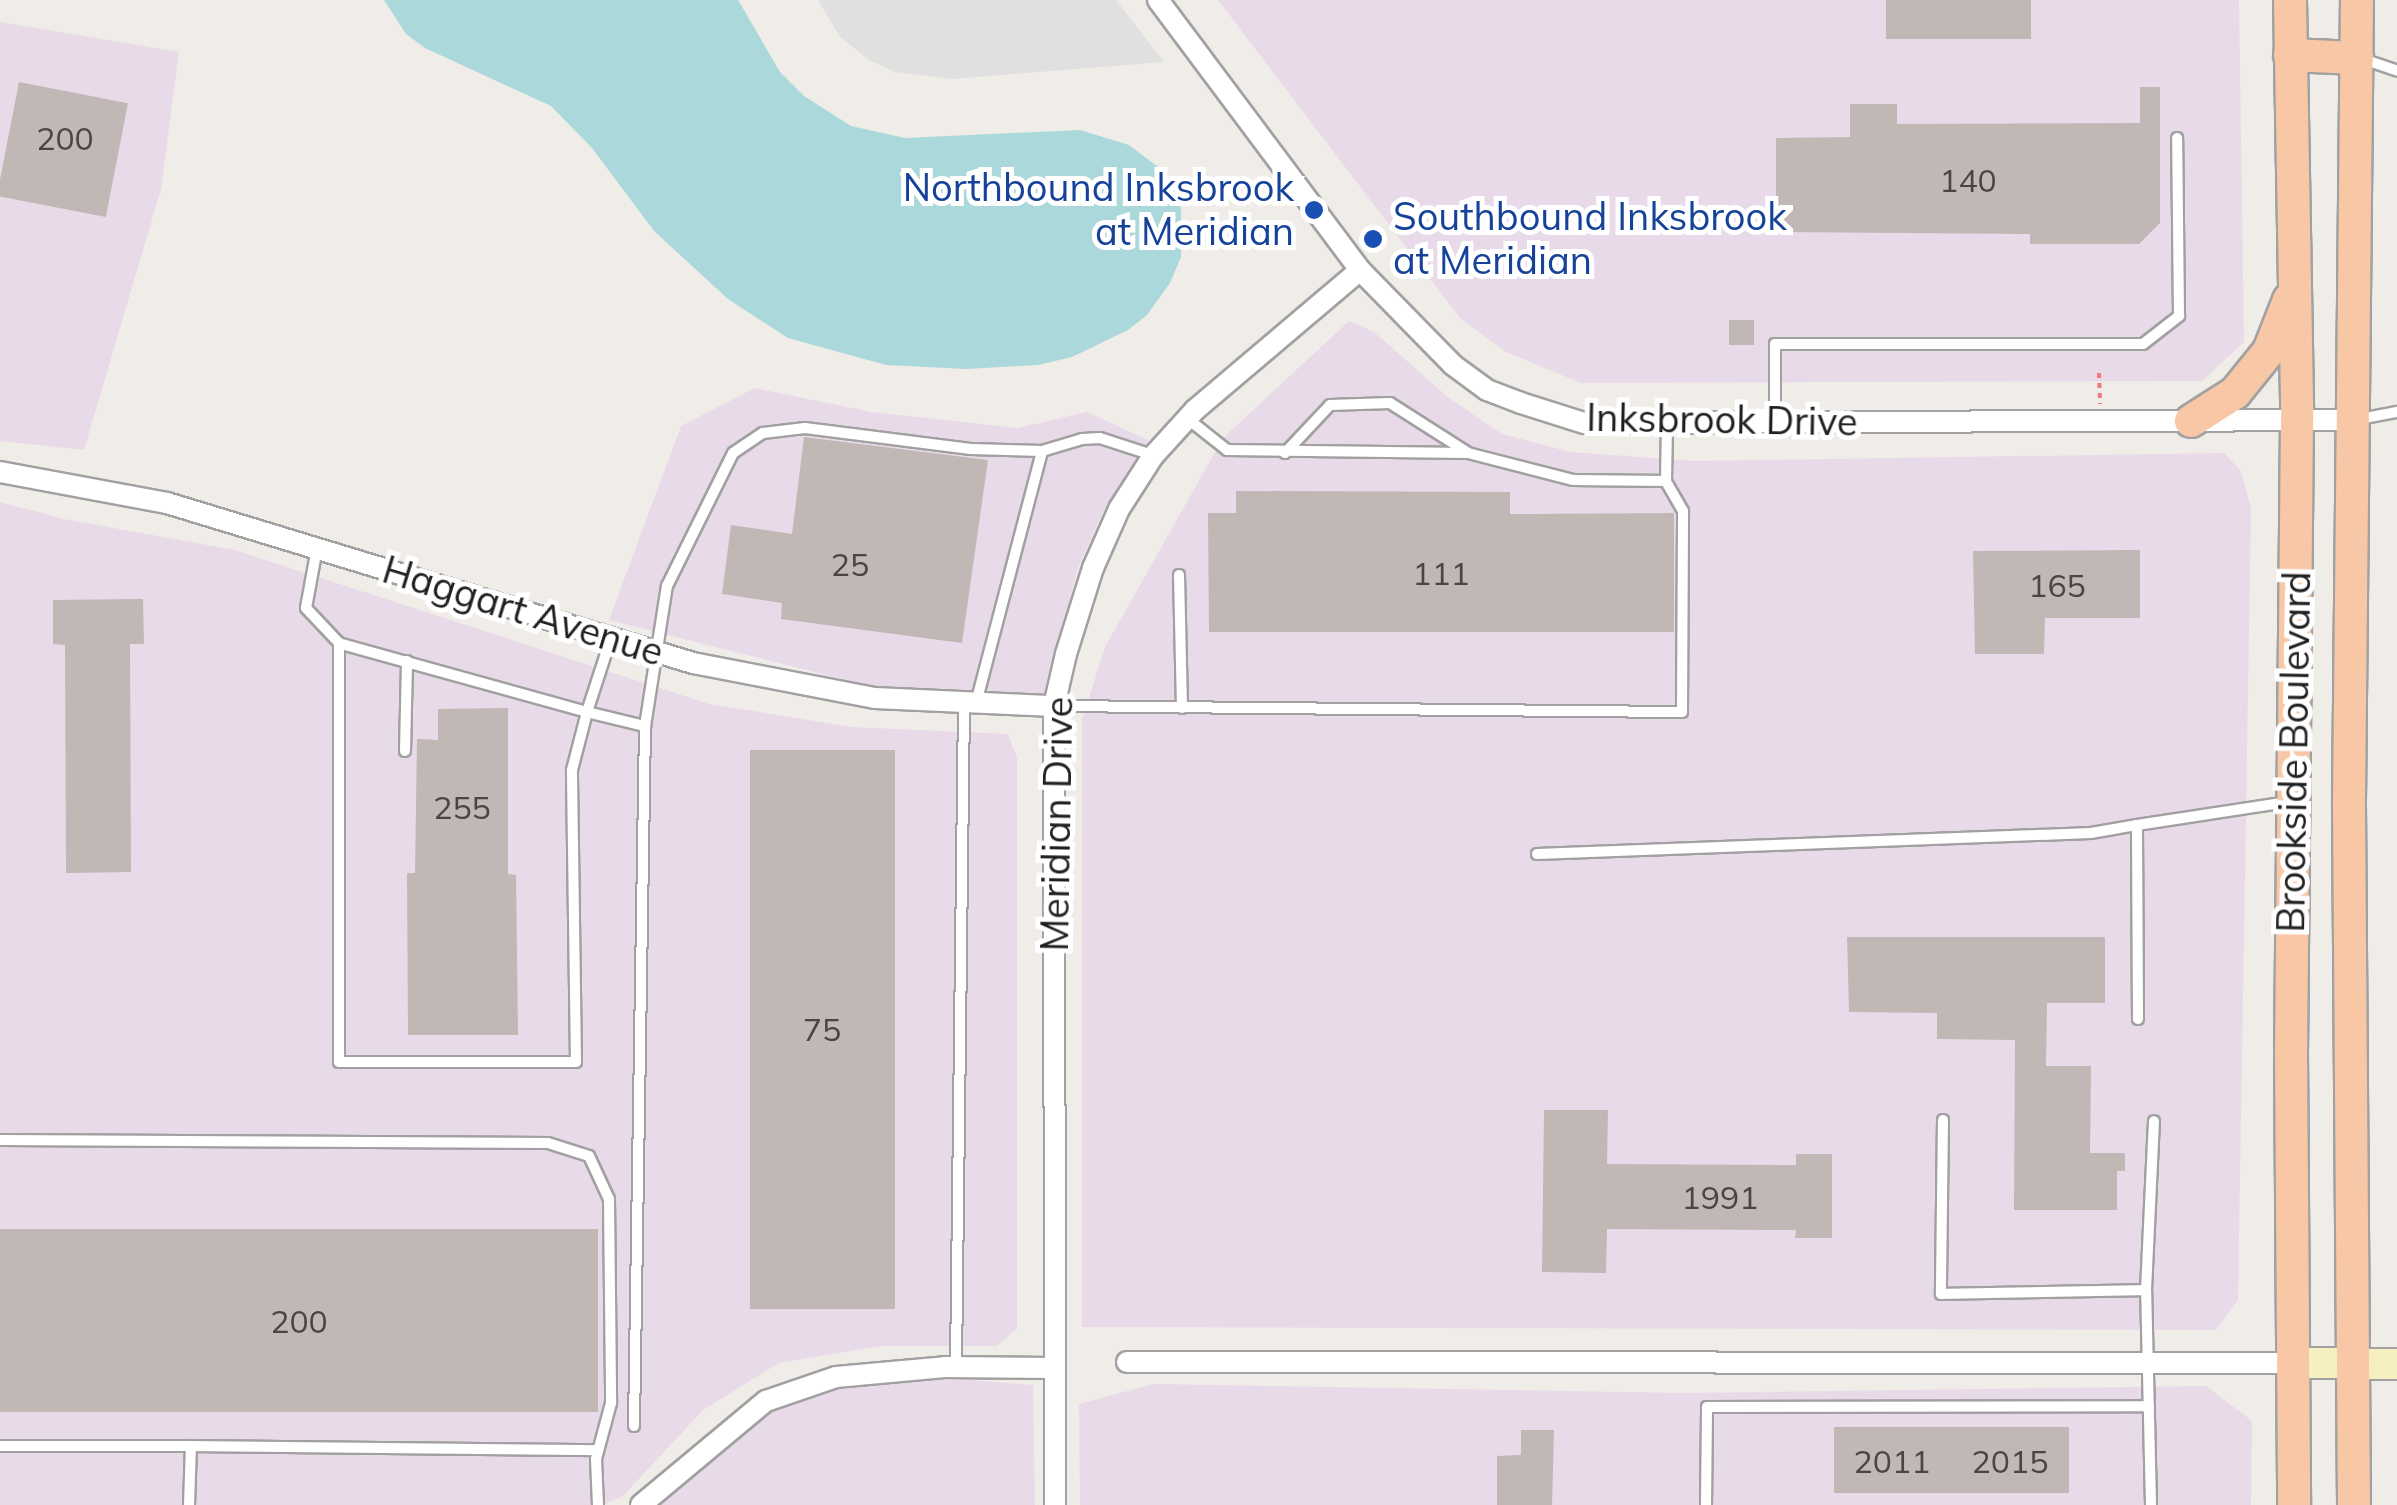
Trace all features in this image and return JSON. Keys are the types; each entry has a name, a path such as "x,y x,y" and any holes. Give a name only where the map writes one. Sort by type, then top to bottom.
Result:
{"main road":[{"name":"Brookside Boulevard","path":"2290,0 2297,282 2294,1505"},
{"name":"Brookside Boulevard","path":"2354,1505 2349,801 2357,0"},
{"path":"2290,55 2357,58"},
{"path":"2191,421 2235,393 2269,351 2297,282"},
{"path":"2294,801 2349,801"}],"street":[{"name":"Inksbrook Drive","path":"1158,0 1360,270 1453,365 1486,390 1584,422 2354,420"},
{"name":"Meridian Drive","path":"1055,1498 1054,706 1093,568 1119,509 1153,456 1187,418 1360,270"},
{"name":"Haggart Avenue","path":"0,472 167,503 655,651 874,698 1054,706"},
{"path":"1127,1362 2397,1364"},
{"path":"641,1505 766,1401 836,1377 956,1367 1052,1368"}],"lane":[{"path":"2357,58 2397,70"},
{"path":"1775,422 1775,344 2144,344 2179,316 2177,138"},
{"path":"1286,453 1330,405 1390,403 1468,452"},
{"path":"2354,420 2397,412"},
{"path":"1187,418 1228,450 1468,452 1573,480 1666,481"},
{"path":"1054,706 1682,712 1683,511 1666,481 1667,423"},
{"path":"634,1426 645,726 667,586 733,453 763,433 805,428 971,448 1042,451 1082,438 1100,438 1153,456"},
{"path":"956,1367 970,702 1042,451"},
{"path":"317,548 306,608 339,643 645,726"},
{"path":"1179,575 1182,708"},
{"path":"339,643 339,1062 576,1062 572,770 611,638"},
{"path":"406,751 407,661"},
{"path":"1537,854 2091,833 2294,801"},
{"path":"2137,825 2138,1019"},
{"path":"1944,1120 1940,1294 2146,1290"},
{"path":"2151,1505 2146,1290 2154,1121"},
{"path":"0,1140 548,1142 576,1148 590,1156 609,1198 611,1403 598,1450 598,1505"},
{"path":"1706,1505 1706,1407 2148,1406"},
{"path":"0,1446 598,1450"},
{"path":"189,1505 191,1446"}],"path":[{"path":"2100,373 2100,409"}],"shaded area":[{"path":"818,0 1116,0 1164,62 952,79 895,72 869,60 840,37"},
{"path":"1218,0 2239,0 2244,342 2202,381 1581,383 1506,352 1460,318"},
{"path":"0,22 179,52 161,189 84,450 0,441"},
{"path":"1349,321 1374,332 1449,398 1502,434 1570,452 1695,461 2224,453 2241,471 2251,509 2238,1300 2216,1330 1082,1327 1082,720 1105,647 1223,438"},
{"path":"755,388 871,412 1018,428 1087,412 1148,440 1103,512 1076,573 1047,697 877,688 609,620 681,426"},
{"path":"0,502 64,519 235,550 709,704 852,727 1008,734 1017,758 1017,1328 997,1346 882,1346 779,1363 703,1410 623,1496 602,1505 0,1505"},
{"path":"934,1377 1033,1385 1035,1505 661,1505 769,1412 844,1386"},
{"path":"1153,1384 1683,1393 2206,1386 2252,1421 2251,1505 1080,1505 1079,1404"}],"water":[{"path":"384,0 738,0 780,72 804,96 851,126 905,138 1080,130 1129,145 1158,167 1175,189 1181,209 1181,257 1170,283 1147,315 1128,330 1072,357 1038,365 966,369 886,365 788,338 728,299 654,231 592,148 551,106 425,48 406,34"}],"building":[{"path":"1886,0 2031,0 2031,39 1886,39"},
{"path":"19,82 128,103 106,217 0,196"},
{"path":"2140,87 2160,87 2160,223 2139,244 2030,244 2030,234 1776,232 1776,138 1850,137 1850,104 1897,104 1897,124 2140,123"},
{"path":"1729,320 1754,320 1754,345 1729,345"},
{"path":"804,437 988,460 962,643 781,619 782,603 722,594 731,525 792,534"},
{"path":"1236,491 1510,492 1510,514 1674,513 1674,632 1209,632 1208,513 1236,513"},
{"path":"2140,550 2140,618 2045,618 2044,654 1975,654 1973,551"},
{"path":"143,599 144,644 130,644 131,872 66,873 65,645 53,644 53,600"},
{"path":"508,708 508,874 516,875 518,1035 408,1035 407,873 415,873 417,739 438,740 438,709"},
{"path":"750,750 895,750 895,1309 750,1309"},
{"path":"1847,937 2105,937 2105,1003 2047,1003 2046,1066 2091,1066 2090,1153 2125,1153 2125,1171 2117,1171 2117,1210 2014,1210 2015,1040 1937,1039 1937,1013 1849,1012"},
{"path":"1544,1110 1608,1110 1607,1164 1796,1165 1796,1154 1832,1154 1832,1238 1795,1238 1796,1230 1607,1229 1606,1273 1542,1272"},
{"path":"0,1229 598,1229 598,1412 0,1412"},
{"path":"1834,1427 2069,1427 2069,1493 1834,1493"},
{"path":"1521,1430 1554,1430 1552,1505 1497,1505 1497,1456 1521,1455"}],"place":[{"name":"Northbound Inksbrook at Meridian","path":"1314,210"},
{"name":"Southbound Inksbrook at Meridian","path":"1373,239"}]}
